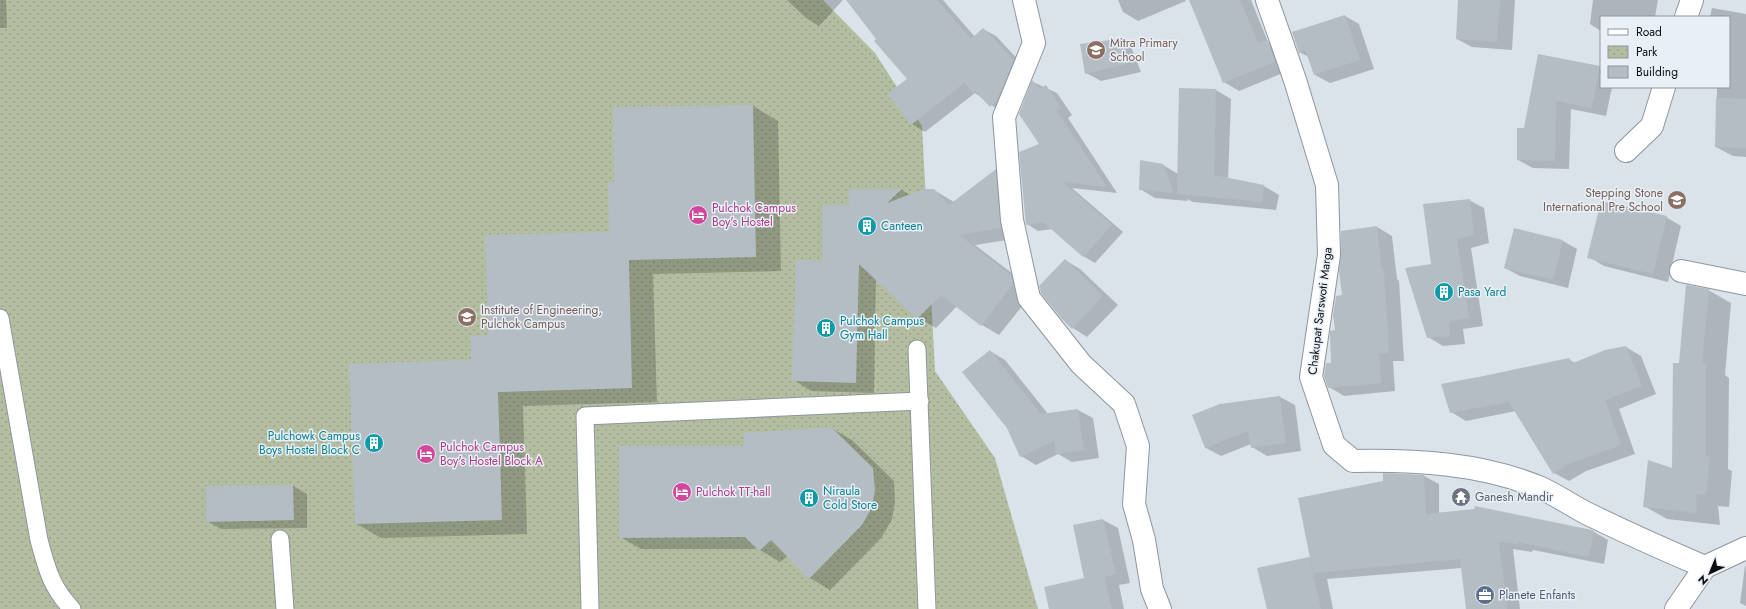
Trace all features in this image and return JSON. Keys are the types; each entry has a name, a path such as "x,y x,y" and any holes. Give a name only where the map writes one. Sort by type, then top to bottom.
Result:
{"street":[{"path":"1024,0 1034,44 1004,117 1012,220 1029,298 1081,364 1124,404 1138,446 1134,504 1144,540 1152,589 1160,609"},
{"name":"Chakupat Sarswoti Marga","path":"1267,0 1295,80 1327,185 1329,255 1311,377 1334,445 1353,461 1409,460 1447,463 1497,474 1541,488 1638,538 1705,567"},
{"path":"1686,16 1692,0"},
{"path":"1626,151 1652,126 1664,88"},
{"path":"1682,271 1746,284"},
{"path":"1676,609 1705,567 1746,548"}],"lane":[{"path":"0,318 39,540 49,575 60,596 72,609"},
{"path":"917,349 927,609"},
{"path":"590,609 585,416 920,401"},
{"path":"280,539 286,609"}],"green space":[{"name":"Institute of Engineering, Pulchok Campus","path":"0,0 823,0 875,53 922,126 935,371 995,458 1038,609 0,609"}],"building":[{"path":"846,0 937,0 971,39 983,28 1014,60 997,100 990,107 975,91 973,93 964,83 911,125 887,94 907,79 874,41 876,39"},
{"path":"1189,0 1240,0 1258,43 1268,40 1275,62 1223,83"},
{"path":"1458,0 1500,0 1497,42 1456,39"},
{"path":"1345,15 1360,60 1314,75 1305,50 1299,53 1292,32"},
{"path":"1118,39 1127,64 1085,74 1080,44"},
{"path":"1538,54 1600,66 1592,108 1556,101 1555,161 1517,160 1517,128 1524,128"},
{"path":"1032,80 1040,89 1046,85 1061,108 1057,111 1107,187 1063,182 1112,225 1083,257 1043,222 1026,225 1019,152 1039,144 1019,114"},
{"path":"1179,88 1216,89 1214,175 1264,185 1262,202 1177,194"},
{"path":"1716,98 1746,99 1746,148 1715,147"},
{"path":"753,105 756,257 629,260 632,388 498,392 502,520 355,524 349,364 471,360 470,336 488,335 485,235 609,232 608,182 614,182 613,107"},
{"path":"1140,160 1163,164 1174,193 1139,190"},
{"path":"996,169 1001,228 959,235 1011,275 1013,284 981,326 941,295 917,319 859,264 856,383 792,381 796,260 822,261 822,205 849,205 849,189 902,189 887,203 924,189 934,189 949,205"},
{"path":"1470,199 1474,235 1457,239 1469,318 1449,321 1450,336 1427,338 1405,268 1431,264 1423,204"},
{"path":"1601,201 1667,216 1653,274 1587,258"},
{"path":"1377,226 1382,271 1384,271 1389,353 1379,353 1381,383 1328,388 1324,376 1326,363 1331,363 1330,331 1335,330 1333,315 1336,296 1342,295 1339,270 1341,255 1341,231"},
{"path":"1514,228 1563,240 1553,280 1504,268"},
{"path":"1065,259 1103,296 1072,329 1041,293 1039,286"},
{"path":"1686,285 1709,289 1702,363 1706,364 1706,456 1710,457 1706,495 1696,494 1697,513 1643,507 1648,460 1672,468 1673,363 1679,363"},
{"path":"1626,346 1642,386 1605,400 1621,445 1571,463 1553,474 1509,402 1450,413 1441,384 1478,377 1478,379 1479,377 1569,358 1573,363 1605,350"},
{"path":"990,350 1041,414 1078,409 1084,450 1056,454 1054,441 1020,457 1007,428 962,372"},
{"path":"1280,396 1286,443 1251,448 1248,431 1205,448 1192,415 1220,404"},
{"path":"831,427 873,468 875,490 872,507 862,525 809,579 771,540 759,551 745,537 619,538 619,446 744,446 744,433"},
{"path":"1383,473 1424,475 1426,514 1474,509 1475,506 1592,530 1594,531 1589,557 1518,542 1518,544 1499,542 1507,609 1466,609 1460,559 1313,573 1298,498 1383,481"},
{"path":"293,485 294,520 206,522 206,486"},
{"path":"1103,519 1116,574 1104,577 1112,609 1049,609 1044,587 1084,578 1073,525"},
{"path":"1309,557 1321,609 1267,609 1257,568"}],"place":[{"name":"Mitra Primary School","path":"1096,50"},
{"name":"Stepping Stone International Pre School","path":"1677,200"},
{"name":"Pulchok Campus Boy's Hostel","path":"698,215"},
{"name":"Canteen","path":"867,226"},
{"name":"Pasa Yard","path":"1444,292"},
{"name":"Institute of Engineering, Pulchok Campus","path":"467,317"},
{"name":"Pulchok Campus Gym Hall","path":"826,328"},
{"name":"Pulchowk Campus Boys Hostel Block C","path":"374,443"},
{"name":"Pulchok Campus Boy's Hostel Block A","path":"426,454"},
{"name":"Pulchok TT-hall","path":"682,492"},
{"name":"Ganesh Mandir","path":"1461,497"},
{"name":"Niraula Cold Store","path":"809,498"},
{"name":"Planete Enfants","path":"1485,595"}]}
